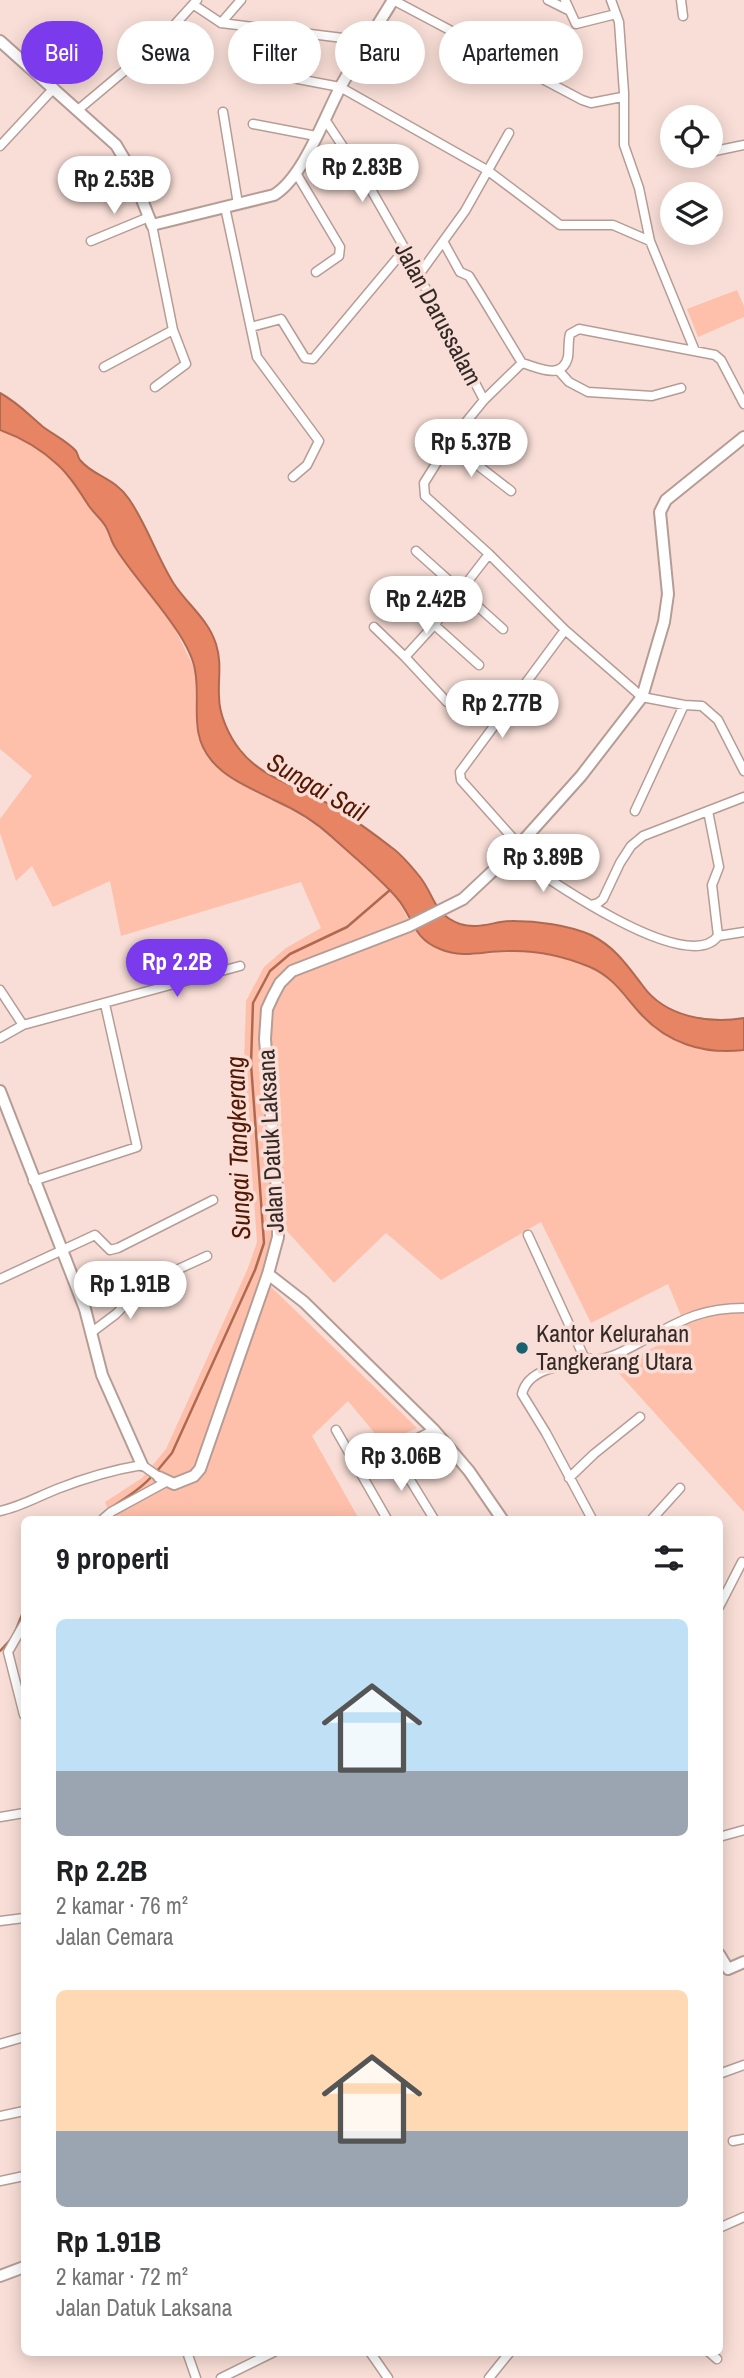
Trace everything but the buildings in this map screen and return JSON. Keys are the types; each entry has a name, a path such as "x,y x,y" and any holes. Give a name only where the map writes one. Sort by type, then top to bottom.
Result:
{"street":[{"path":"221,23 241,0"},
{"path":"380,21 393,0 582,100 591,103 622,97"},
{"path":"548,0 568,10"},
{"path":"565,0 576,24 616,14"},
{"path":"611,0 619,22 624,93 624,145 639,188 650,241 695,351"},
{"path":"681,0 683,16"},
{"path":"179,21 196,3 221,23 335,37"},
{"path":"0,41 79,109 116,145 129,167 150,221 173,330 187,364 155,387"},
{"path":"79,109 117,77"},
{"path":"321,83 340,87 486,170 559,225 613,225 650,241"},
{"path":"91,241 150,221 239,204 281,191 296,173 326,121 342,84"},
{"path":"0,146 54,88"},
{"path":"223,112 239,204"},
{"name":"Jalan Darussalam","path":"326,121 369,186 405,249 484,400"},
{"path":"253,124 316,136"},
{"path":"418,276 465,212 509,133"},
{"path":"723,149 744,145"},
{"path":"296,173 340,247 339,256 316,272"},
{"path":"225,207 257,357 319,441 313,456 293,477"},
{"path":"444,243 460,272 469,276 522,363 553,372 559,370 567,360 570,334 579,328 709,353 721,360 744,404"},
{"path":"251,327 281,319 305,358 313,359 405,249"},
{"path":"104,368 173,330"},
{"path":"522,363 484,400 449,443 424,483 425,496 489,554 565,630 642,697 702,706 718,720 744,771"},
{"path":"559,370 569,382 588,392 652,396 681,388"},
{"path":"642,697 664,622 668,594 660,512 666,500 679,488 744,437"},
{"path":"449,443 512,491"},
{"path":"416,551 503,629"},
{"path":"405,657 435,624 489,554"},
{"path":"391,586 479,665"},
{"path":"374,627 447,702"},
{"path":"565,630 460,772 461,780 516,849 552,883 591,905 642,931 684,947 711,943 718,936 744,932"},
{"name":"Jalan Datuk Laksana","path":"163,1480 174,1484 185,1481 200,1469 268,1274 278,1237 277,1181 265,1039 272,996 292,971 409,926 463,900 516,849 582,776 642,697"},
{"path":"635,811 684,705"},
{"path":"591,905 603,899 620,863 631,846 643,836 744,797"},
{"path":"708,811 719,867 712,885 718,936"},
{"path":"0,1038 23,1025 240,966"},
{"path":"0,990 23,1025"},
{"path":"33,1181 136,1147 105,1004"},
{"path":"0,1091 92,1332 102,1375 142,1466 163,1480 106,1516"},
{"path":"0,1279 95,1235 110,1250 118,1248 213,1200"},
{"path":"528,1235 584,1357 595,1360"},
{"path":"92,1332 116,1314 144,1285 207,1256"},
{"path":"268,1274 304,1302 434,1430 469,1471 500,1516"},
{"path":"590,1516 522,1394 524,1384 536,1375 560,1366 620,1353 702,1312 744,1308"},
{"path":"569,1478 640,1417"},
{"path":"335,1430 385,1516"},
{"path":"358,1468 434,1430"},
{"path":"393,1452 431,1516"},
{"path":"0,1511 16,1508 89,1476 142,1466"},
{"path":"655,1516 680,1488"},
{"path":"723,1600 742,1562"},
{"path":"21,1629 8,1652 21,1703"},
{"path":"0,1816 21,1813"},
{"path":"723,1836 744,1830"},
{"path":"0,1921 21,1918"},
{"path":"723,1971 744,1962"},
{"path":"0,2044 21,2038"},
{"path":"723,2073 744,2065"},
{"path":"0,2116 21,2112"},
{"path":"733,2141 744,2139"},
{"path":"0,2181 21,2177"},
{"path":"723,2226 744,2217"},
{"path":"0,2276 21,2268"},
{"path":"188,2356 196,2378"},
{"path":"221,2378 266,2356"},
{"path":"373,2356 388,2378"},
{"path":"489,2378 507,2356"},
{"path":"714,2356 717,2359"}],"shaded area":[{"path":"737,290 744,306 744,317 698,337 687,309"},
{"name":"Sungai Sail","path":"0,393 68,444 86,466 117,486 129,499 174,584 212,635 219,658 219,703 225,725 240,750 258,768 342,812 395,850 420,877 439,910 451,920 467,926 513,921 542,923 591,935 614,951 652,997 663,1005 702,1019 744,1018 744,1050 715,1051 674,1039 650,1023 605,976 580,963 549,954 507,951 457,954 440,949 424,939 403,905 390,890 326,831 218,768 200,740 195,670 183,640 124,561 104,524 66,474 38,449 0,430"},
{"path":"0,430 35,446 65,471 106,527 114,546 175,629 195,670 196,727 201,743 214,763 226,774 277,801 328,833 397,899 414,929 426,942 447,952 470,955 523,951 580,963 610,977 646,1019 672,1038 703,1049 723,1052 744,1050 744,1512 614,1368 687,1330 668,1284 591,1323 541,1222 441,1280 386,1233 334,1283 286,1230 269,1285 417,1428 383,1443 348,1401 312,1436 357,1516 111,1516 105,1502 142,1478 166,1449 248,1268 257,1242 244,1064 246,1001 264,967 286,948 321,928 301,882 121,936 110,881 53,907 32,866 16,881 0,833 0,819 32,776 0,749"}],"waterway":[{"name":"Sungai Tangkerang","path":"157,1471 172,1453 255,1270 264,1243 251,1064 253,1003 270,971 290,954 347,927 390,890"},
{"name":"Sungai Tangkerang","path":"101,1516 152,1476"},
{"name":"Sungai Tangkerang","path":"15,1632 21,1617"},
{"name":"Sungai Tangkerang","path":"0,1651 12,1638"}],"place":[{"name":"Kantor Kelurahan Tangkerang Utara","path":"522,1348"}]}
